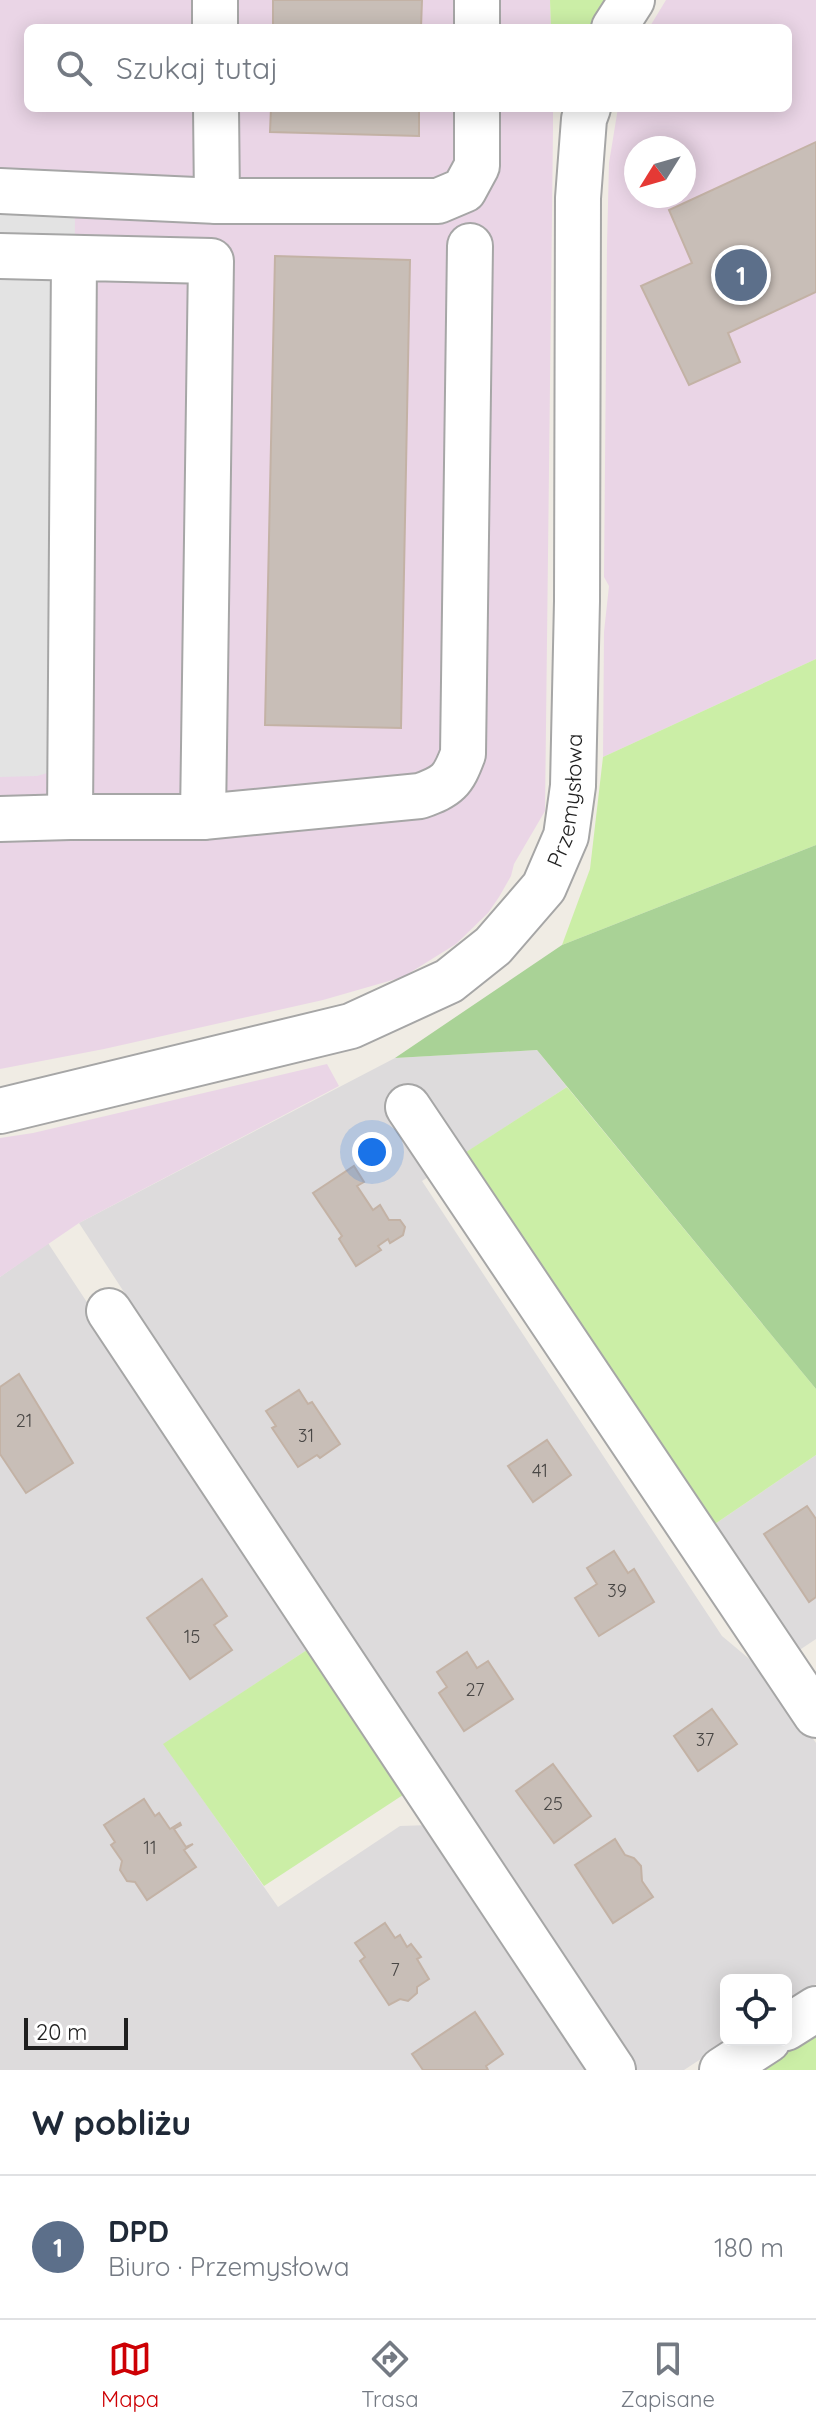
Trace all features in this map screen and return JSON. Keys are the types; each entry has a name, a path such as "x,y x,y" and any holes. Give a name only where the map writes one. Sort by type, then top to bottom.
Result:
{"street":[{"path":"215,0 215,24"},
{"path":"477,0 477,24"},
{"path":"617,24 632,0"},
{"path":"216,112 217,201"},
{"path":"0,191 217,201 438,201 464,190 477,166 477,112"},
{"name":"Przemysłowa","path":"0,1111 351,1026 449,981 493,946 544,887 566,836 573,786 577,601 578,198 587,112"},
{"path":"0,819 203,817 420,796 441,788 455,776 463,754 470,246"},
{"path":"0,256 211,261 203,817"},
{"path":"70,817 74,259"},
{"path":"408,1107 816,1715"},
{"path":"109,1311 613,2070"},
{"path":"792,2024 816,2009"},
{"path":"722,2070 759,2046"}],"shaded area":[{"path":"0,0 550,0 551,24 24,24 24,112 553,112 545,811 488,913 456,944 403,977 323,1000 0,1069"},
{"path":"666,0 816,0 816,659 603,757 604,632 609,586 604,577 609,163 617,112 792,112 792,24 651,24"},
{"path":"0,212 75,213 71,766 37,776 0,777"},
{"path":"537,1050 567,1087 422,1181 722,1636 771,1677 816,1743 816,1984 792,1999 792,1974 720,1974 721,2046 684,2070 631,2070 79,1223 395,1058"},
{"path":"327,1064 339,1086 79,1223 0,1277 0,1138 33,1133"},
{"path":"48,1243 313,1646 164,1744 278,1907 400,1826 430,1825 593,2070 0,2070 0,1277"},
{"path":"816,1455 816,1639 792,1655 709,1528"}],"green space":[{"path":"550,0 611,0 595,24 551,24"},
{"path":"816,659 816,845 562,945 590,869 603,757"},
{"path":"816,845 816,1389 537,1050 395,1058 562,945"},
{"path":"567,1087 816,1389 816,1455 709,1528 460,1156"},
{"path":"313,1646 406,1793 264,1886 163,1744"},
{"path":"816,2033 816,2070 759,2070"}],"building":[{"path":"273,0 422,0 421,24 273,24"},
{"path":"271,112 419,112 419,136 270,132"},
{"path":"816,142 816,292 728,333 740,362 689,385 641,286 692,263 669,210 696,208 696,198"},
{"path":"275,256 410,260 401,728 265,725"},
{"path":"354,1166 364,1182 357,1186 373,1210 380,1205 389,1220 400,1220 405,1227 403,1235 390,1243 388,1239 378,1246 381,1250 356,1266 339,1239 342,1236 313,1193"},
{"path":"19,1374 73,1463 26,1493 0,1454 0,1387"},
{"path":"299,1390 308,1404 312,1402 340,1444 320,1458 317,1455 298,1467 272,1428 276,1426 266,1411"},
{"path":"547,1440 571,1475 533,1502 508,1466"},
{"path":"807,1506 816,1519 816,1597 809,1602 764,1534"},
{"path":"614,1551 628,1573 634,1569 654,1602 599,1636 575,1598 597,1584 587,1568"},
{"path":"202,1579 227,1616 214,1625 232,1650 190,1679 147,1618"},
{"path":"467,1652 477,1668 488,1661 513,1699 464,1731 439,1693 447,1687 437,1672"},
{"path":"712,1709 737,1744 698,1771 674,1736"},
{"path":"553,1764 591,1816 554,1843 516,1791"},
{"path":"144,1799 155,1816 159,1813 170,1829 180,1823 174,1829 186,1847 193,1844 184,1850 196,1867 147,1900 135,1882 127,1881 120,1870 122,1861 111,1845 115,1842 104,1825"},
{"path":"615,1839 625,1855 634,1858 641,1866 642,1881 653,1897 613,1923 575,1865"},
{"path":"385,1923 395,1938 400,1935 407,1947 411,1944 421,1957 417,1959 429,1979 417,1987 417,1993 408,2001 400,1999 389,2005 360,1961 365,1957 355,1943"},
{"path":"475,2012 503,2054 486,2066 488,2070 423,2070 412,2054"}],"place":[{"name":"DPD","path":"741,275"}]}
